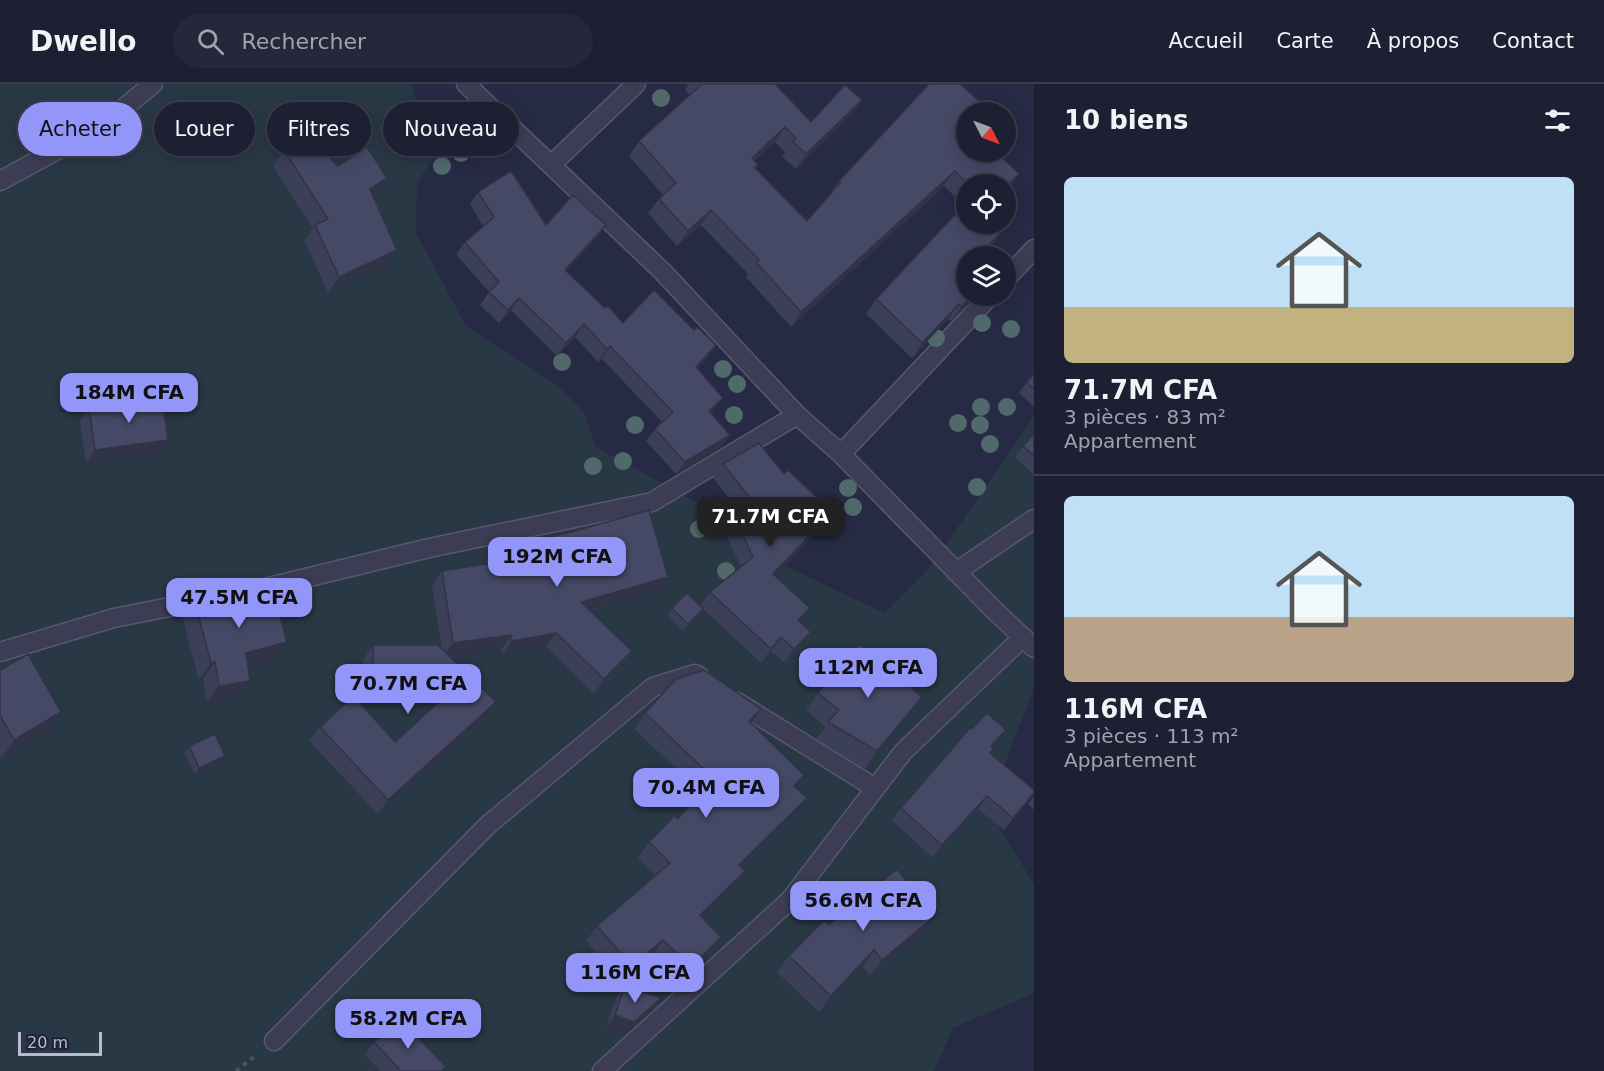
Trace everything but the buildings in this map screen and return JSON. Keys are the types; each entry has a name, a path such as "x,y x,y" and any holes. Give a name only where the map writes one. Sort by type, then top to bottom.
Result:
{"street":[{"path":"0,181 103,125 153,84"},
{"path":"466,84 663,272 797,415 841,454 1028,643 903,752 790,900 602,1071"},
{"path":"551,165 636,84"},
{"path":"1016,268 1034,249"},
{"path":"841,454 981,306"},
{"path":"0,652 114,618 258,590 429,548 652,502 797,415"},
{"path":"956,572 1034,519"},
{"path":"274,1041 488,825 653,687 695,674 875,788"}],"shaded area":[{"path":"0,84 412,84 417,102 383,102 383,156 431,156 432,160 417,183 416,233 466,326 557,385 584,412 596,447 705,507 763,555 884,613 932,565 1034,416 1034,687 988,809 1034,884 1034,993 953,1028 934,1071 0,1071"}]}
